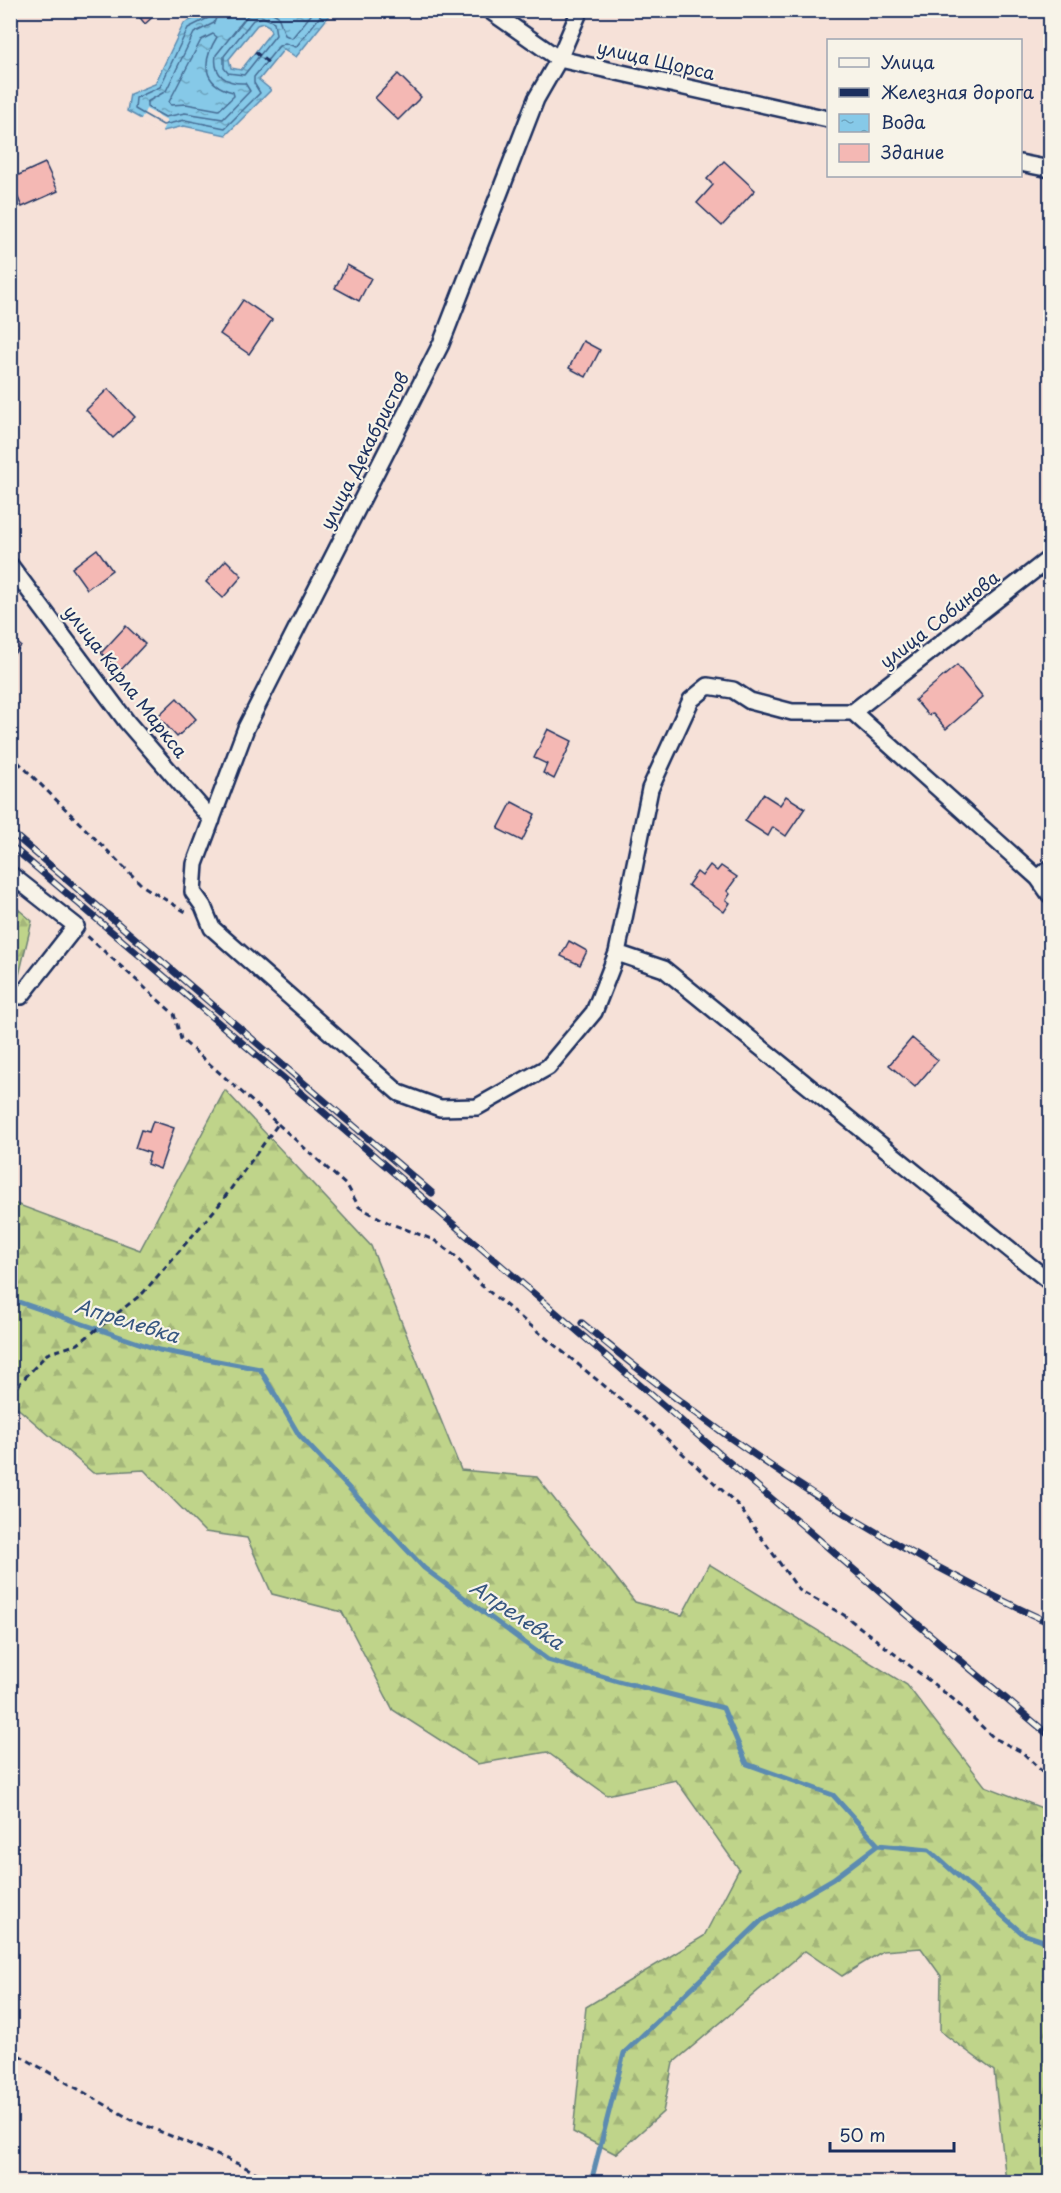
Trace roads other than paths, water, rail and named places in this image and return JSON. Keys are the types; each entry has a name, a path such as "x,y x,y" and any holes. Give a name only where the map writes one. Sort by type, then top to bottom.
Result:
{"street":[{"name":"улица Щорса","path":"489,10 559,59 827,119"},
{"name":"улица Декабристов","path":"580,10 559,59 536,99 441,345 246,728 195,864 192,885 193,892 212,928 399,1093 440,1108 477,1107 548,1067 594,1012 617,953"},
{"path":"1022,163 1050,170"},
{"name":"улица Собинова","path":"853,712 1050,558"},
{"name":"улица Карла Маркса","path":"10,565 127,722 212,819"},
{"path":"1050,895 1038,878 853,712 792,712 750,701 733,690 708,686 691,700 650,789 617,953 664,969 1050,1282"},
{"path":"1038,878 1050,868"},
{"path":"10,874 76,926 21,996 10,993"}],"water":[{"path":"211,11 333,11 296,57 284,49 259,80 271,90 226,135 184,126 163,131 127,111 130,94 155,84 184,23","holes":["263,23 269,26 271,32 241,70 231,68 229,59 257,25"]}],"waterway":[{"name":"Апрелевка","path":"10,1299 159,1350 260,1369 299,1435 424,1568 548,1660 723,1708 747,1764 833,1795 878,1845 929,1850 1023,1934 1050,1943"},
{"path":"591,2182 624,2053 762,1920 833,1879 878,1845"}],"railway":[{"path":"10,831 432,1193"},
{"path":"10,845 1050,1736"},
{"path":"582,1323 691,1409 806,1489 865,1526 926,1560 1050,1623"}]}
